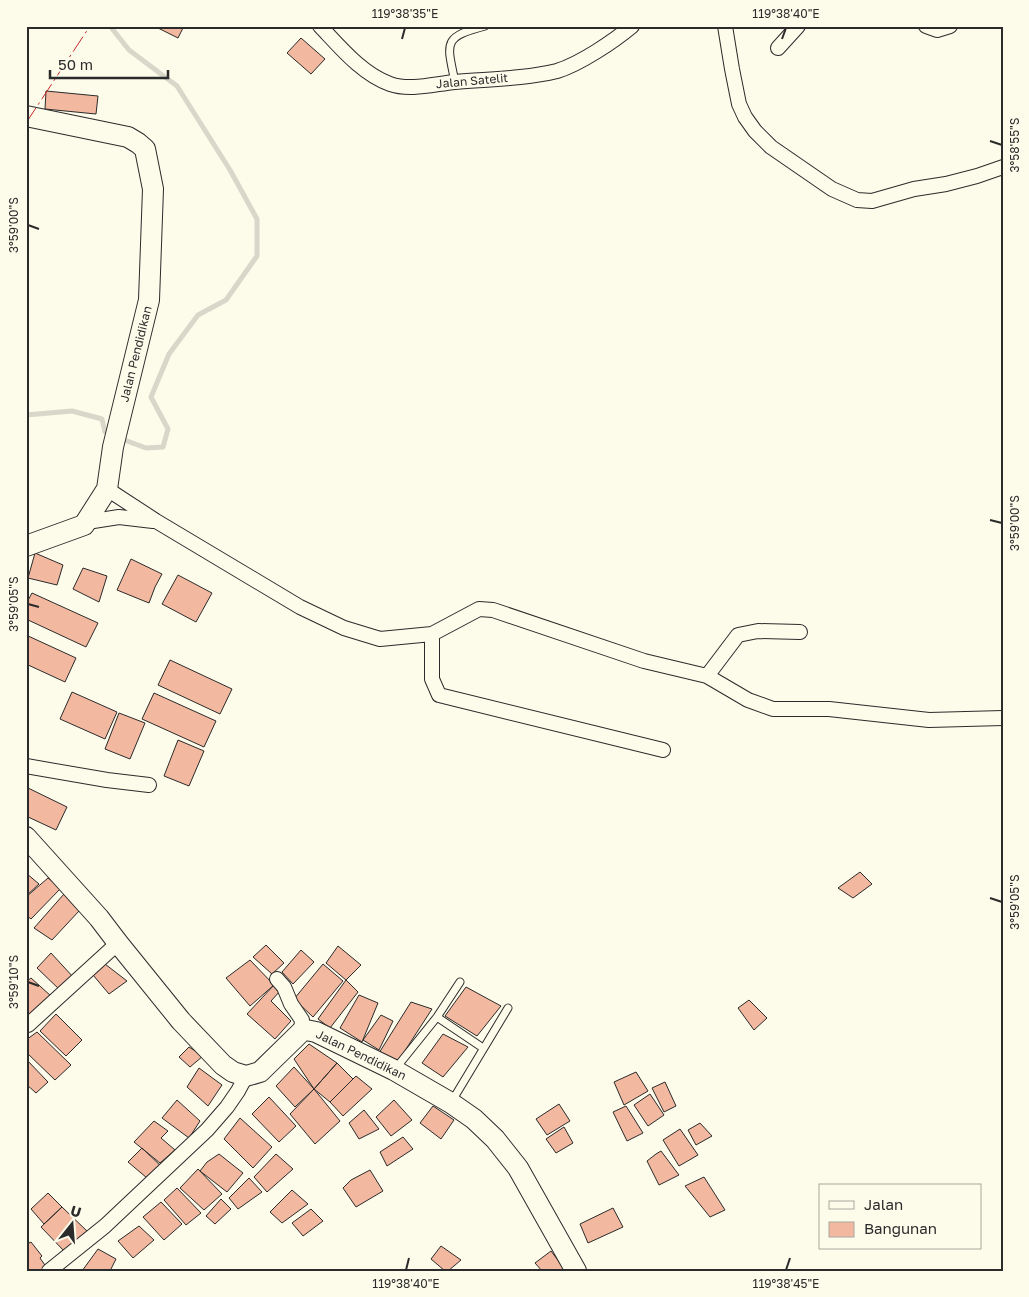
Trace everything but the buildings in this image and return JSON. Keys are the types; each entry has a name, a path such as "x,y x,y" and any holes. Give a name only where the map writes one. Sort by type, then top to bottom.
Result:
{"street":[{"name":"Jalan Satelit","path":"320,26 361,66 375,76 391,84 413,87 524,77 559,70 587,57 632,26"},
{"path":"725,26 739,104 755,132 771,147 832,189 857,200 872,201 914,189 946,184 977,176 1003,167"},
{"path":"778,48 798,26"},
{"path":"926,26 937,30 950,26"},
{"name":"Jalan Pendidikan","path":"26,116 128,137 145,149 153,189 150,300 113,447 107,489 87,522"},
{"path":"107,489 156,521 300,607 344,628 380,639 432,634 479,609 493,610 644,661 707,676 748,700 773,709 829,709 930,720 1003,718"},
{"path":"26,546 84,526 87,522 119,517 156,521"},
{"path":"707,676 738,635 758,631 800,632"},
{"path":"432,634 432,679 439,695 663,750"},
{"path":"26,766 149,785"},
{"path":"26,837 99,918 181,1021 223,1065 233,1072 246,1076 227,1107 207,1130 105,1226 49,1271"},
{"path":"28,1025 118,943"},
{"path":"277,979 284,987 286,995 302,1020 301,1032"},
{"name":"Jalan Pendidikan","path":"246,1076 260,1072 301,1032 306,1030 316,1032 394,1070 450,1103 474,1119 488,1132 518,1168 576,1271"}],"lane":[{"path":"455,82 449,53 450,45 459,34 485,26"},
{"path":"394,1070 437,1017 460,982"},
{"path":"450,1103 508,1008"},
{"path":"437,1017 483,1048"}],"waterway":[{"path":"110,26 129,50 177,86 230,170 257,219 257,256 226,300 198,315 169,354 151,397 168,429 163,447 146,448 119,438"},
{"path":"26,415 72,411 102,419 105,432 111,435"}],"power":[{"path":"26,123 90,26"}]}
